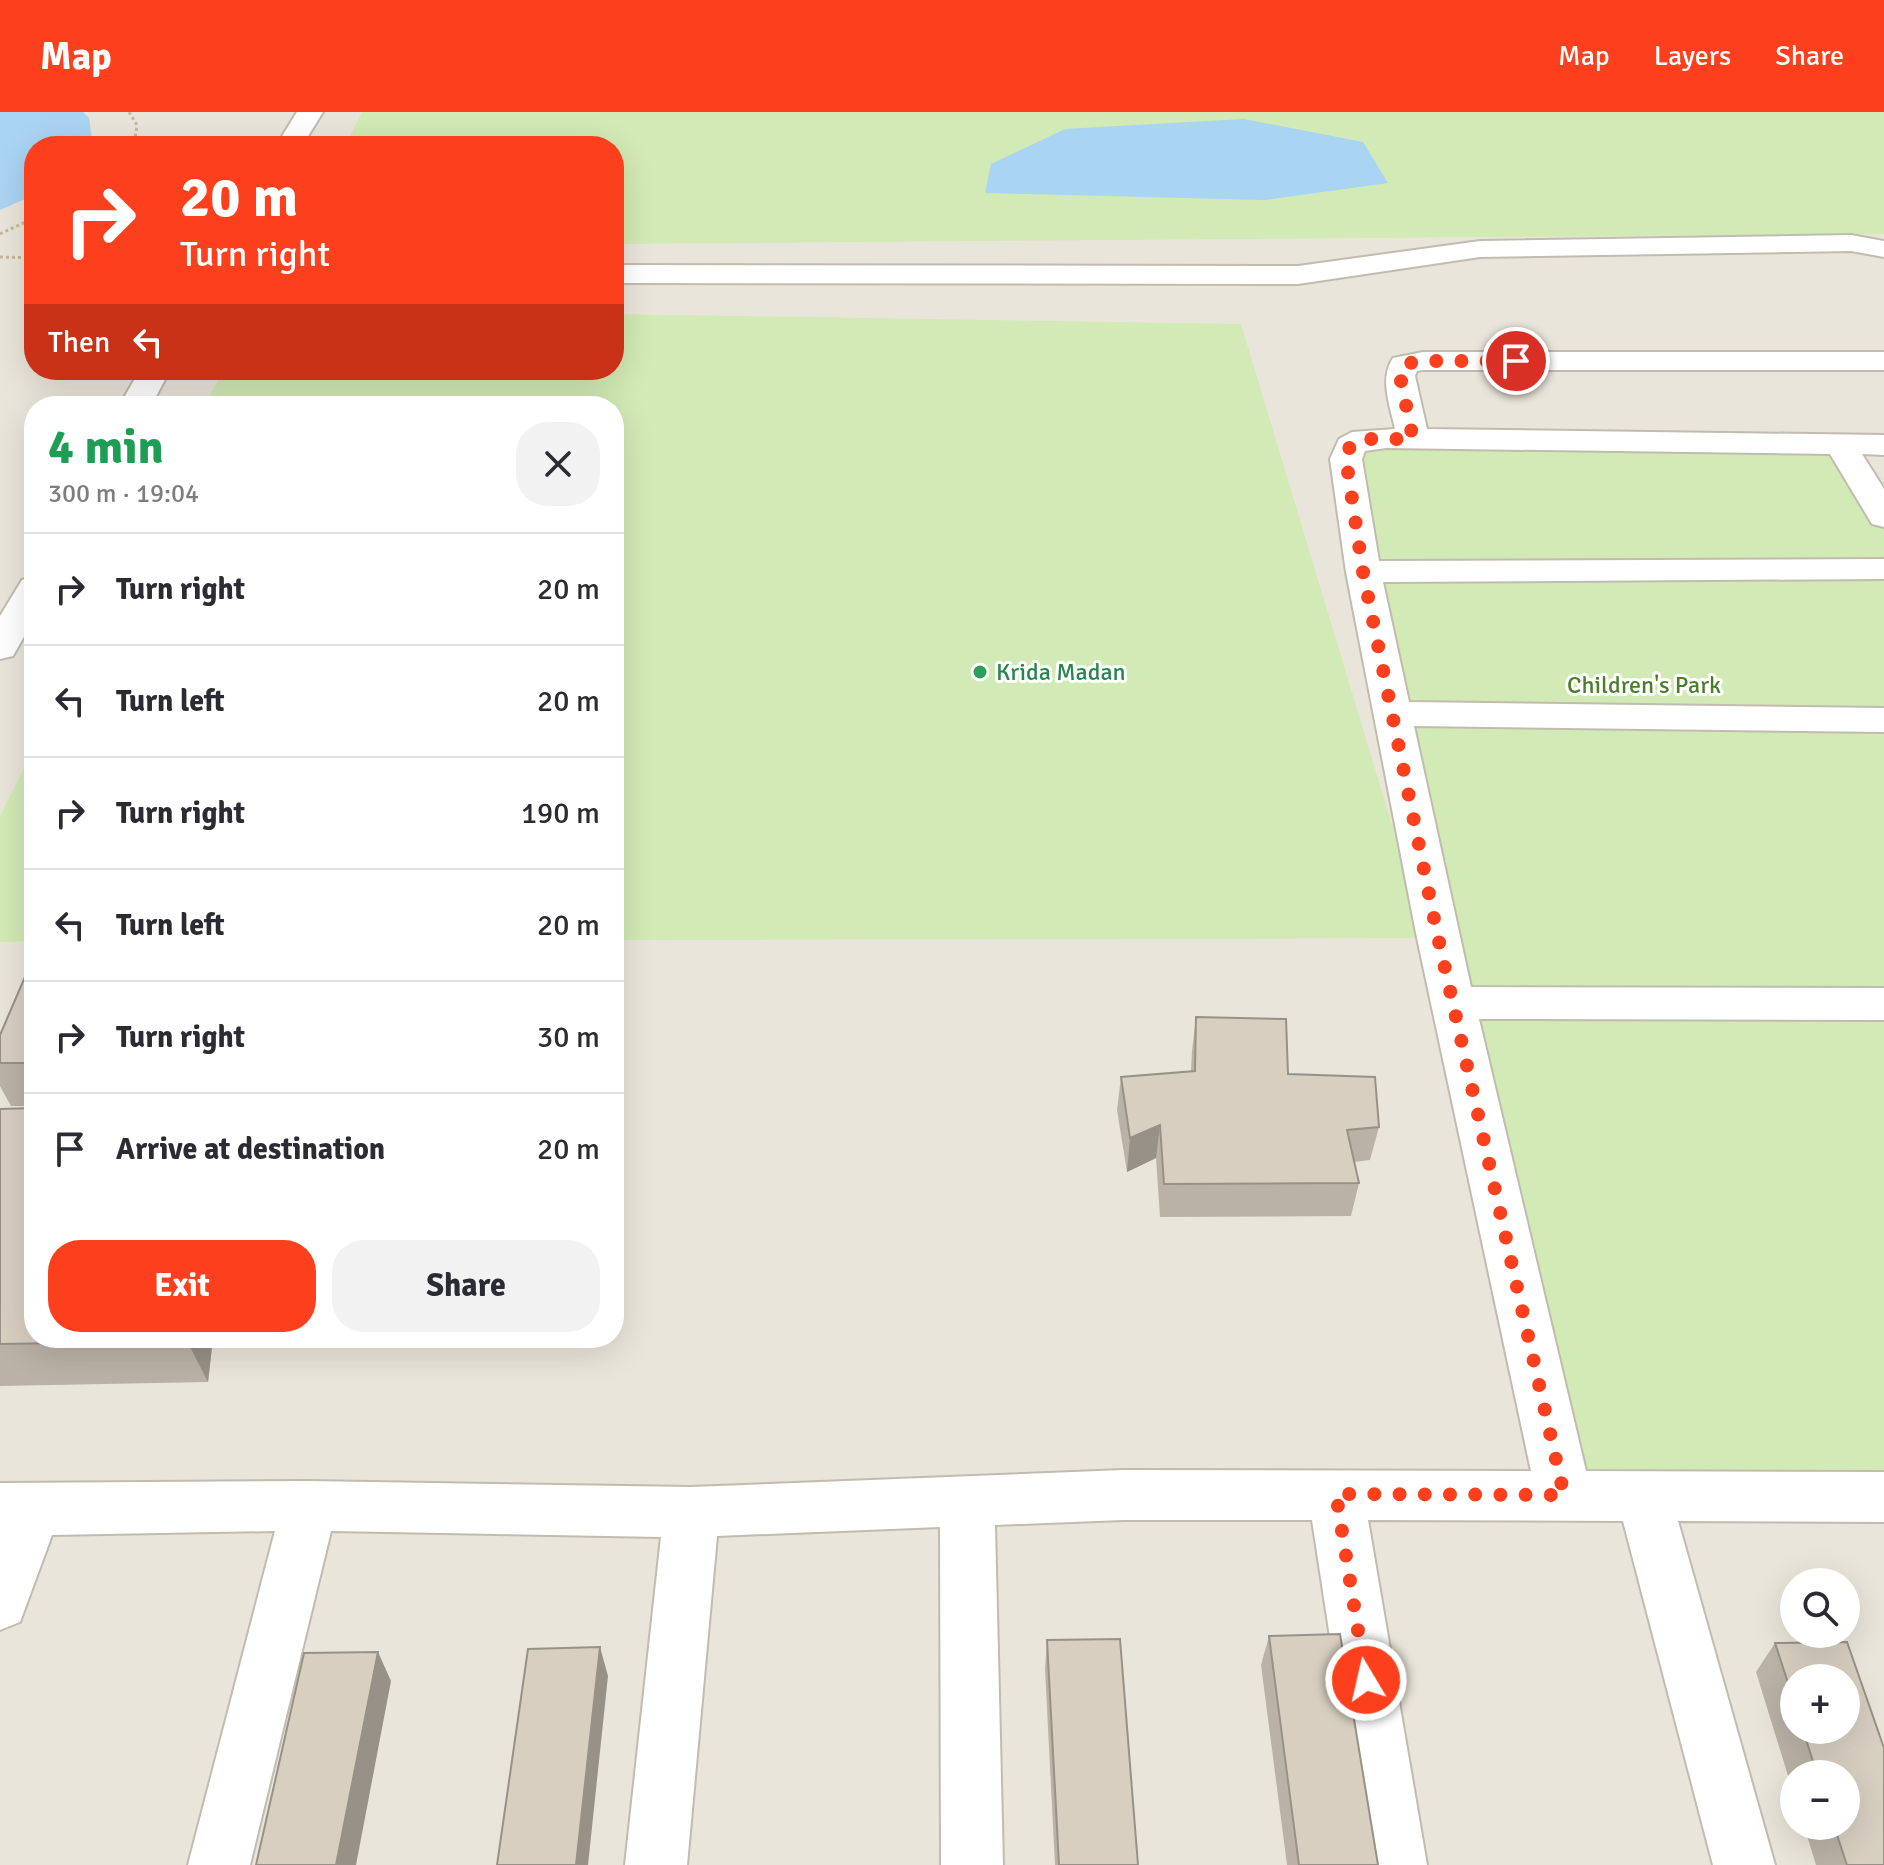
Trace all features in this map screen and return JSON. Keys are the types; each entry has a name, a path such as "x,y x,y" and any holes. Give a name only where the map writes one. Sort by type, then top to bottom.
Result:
{"street":[{"path":"295,136 310,112"},
{"path":"624,274 1298,275 1337,273 1444,252 1480,249 1851,243 1884,249"},
{"path":"1413,439 1400,376 1404,364 1423,361 1884,361"},
{"path":"1564,1495 1453,1003 1392,714 1363,572 1346,459 1350,446 1363,439 1884,445"},
{"path":"1840,444 1884,517"},
{"path":"1363,572 1884,569"},
{"path":"0,648 24,605"},
{"path":"1392,714 1884,720"},
{"path":"1453,1003 1884,1004"},
{"path":"1336,1494 1396,1865"},
{"path":"0,1603 17,1509 309,1506 691,1512 1123,1495 1884,1497"},
{"path":"1644,1497 1744,1865"},
{"path":"967,1502 972,1865"},
{"path":"219,1865 309,1506"},
{"path":"656,1865 691,1512"}],"path":[{"path":"129,112 137,125 135,136"},
{"path":"0,234 24,223"},
{"path":"0,257 24,258"}],"shaded area":[{"path":"0,112 1884,112 1884,1865 0,1865"}],"green space":[{"path":"362,112 1884,112 1884,234 624,244 624,136 350,136"},
{"name":"Krida Madan","path":"624,314 1241,324 1426,938 624,940 624,396 210,396 218,380 624,380"},
{"name":"Children's Park","path":"1840,444 1884,517 1884,1496 1564,1495 1350,446"},
{"path":"24,768 24,941 0,942 0,816"}],"water":[{"path":"0,112 83,112 89,118 92,136 24,136 24,199 0,210"},
{"path":"1244,119 1363,142 1388,183 1264,200 985,193 991,164 1065,129"}],"building":[{"path":"24,979 24,1063 0,1063 0,1035"},
{"path":"1196,1017 1286,1019 1288,1074 1375,1077 1379,1127 1347,1130 1359,1183 1164,1184 1160,1125 1130,1138 1121,1077 1195,1071"},
{"path":"24,1108 24,1344 0,1344 0,1109"},
{"path":"1340,1634 1378,1865 1299,1865 1269,1636"},
{"path":"1120,1639 1138,1865 1059,1865 1047,1640"},
{"path":"1775,1643 1780,1643 1780,1648 1849,1648 1855,1664 1782,1664"},
{"path":"600,1647 576,1865 497,1865 528,1649"},
{"path":"378,1652 336,1865 256,1865 304,1653"},
{"path":"1860,1679 1884,1748 1884,1865 1847,1865 1839,1840 1860,1840 1860,1760 1813,1760 1807,1744 1860,1744"}],"place":[{"name":"Krida Madan","path":"980,672"}],"route":[{"path":"1366,1680 1336,1494 1564,1495 1437,933 1363,572 1346,459 1350,446 1363,439 1413,439 1400,376 1404,364 1423,361 1516,361"}]}
